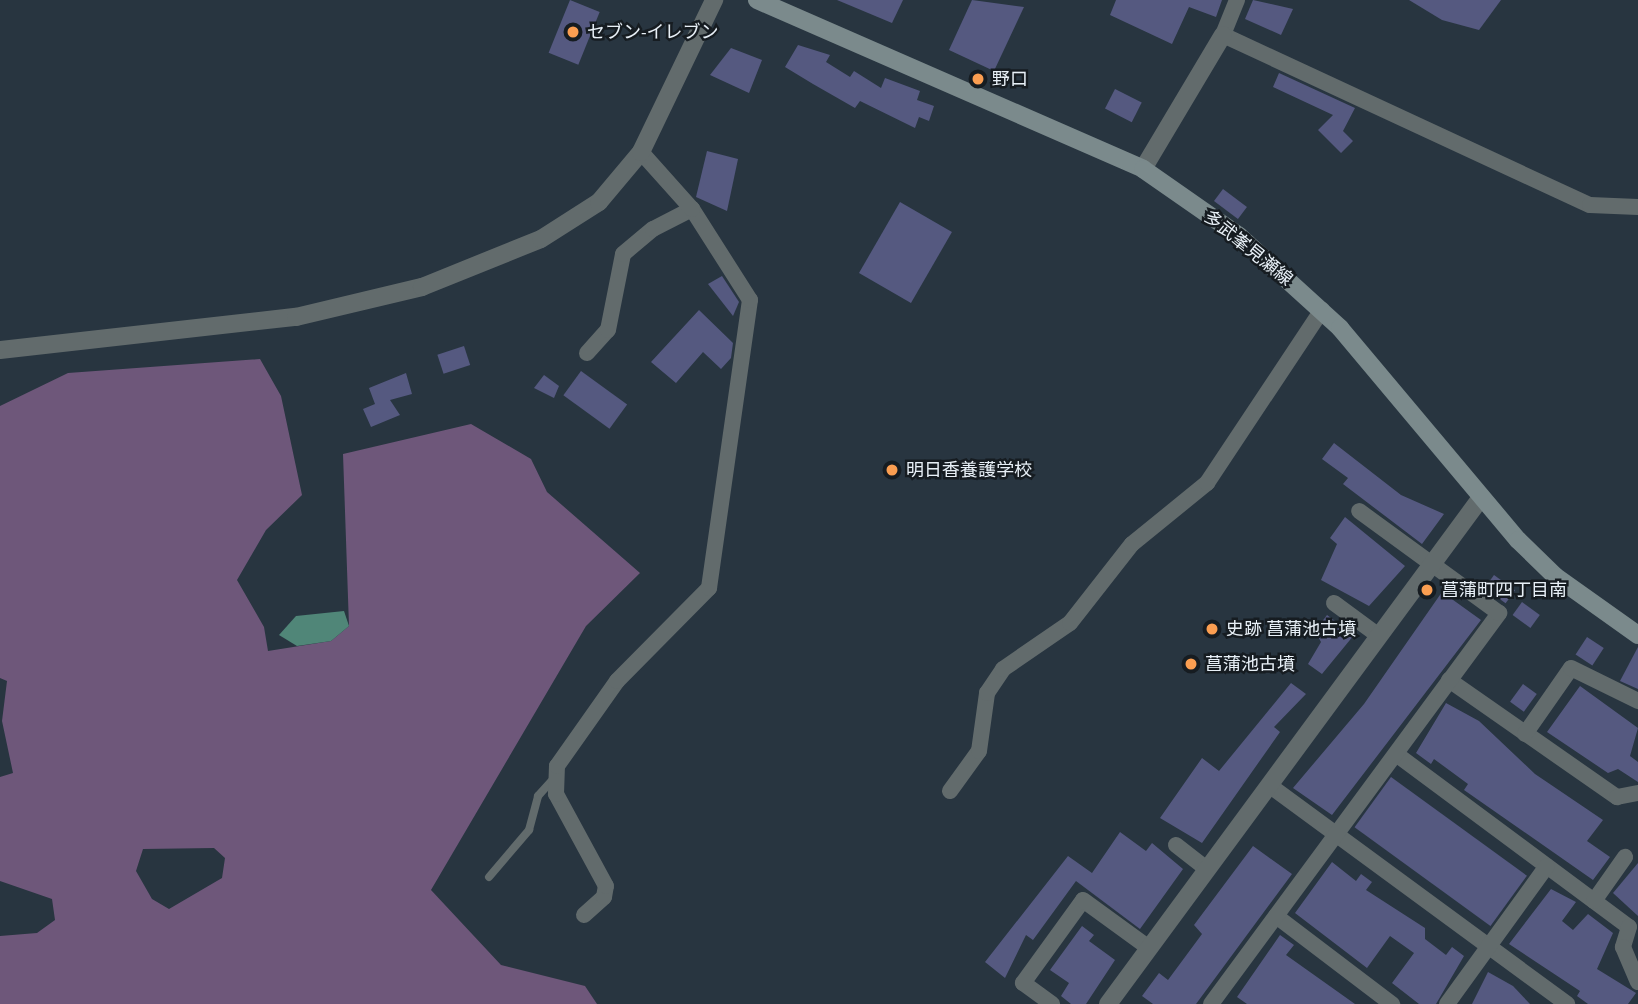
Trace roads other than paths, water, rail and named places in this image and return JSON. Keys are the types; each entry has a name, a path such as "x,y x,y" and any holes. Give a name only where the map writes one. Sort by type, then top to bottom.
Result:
{"main road":[{"name":"多武峯見瀬線","path":"757,0 1143,169 1239,236 1322,310 1480,499 1555,576 1638,635"}],"street":[{"path":"0,350 259,322 422,287 579,217 641,152 714,0"},
{"path":"1143,169 1223,35 1237,0"},
{"path":"1223,35 1590,205 1638,206"},
{"path":"584,915 604,897 606,886 556,794 557,766 617,681 709,588 750,300 692,209 641,152"},
{"path":"587,352 608,330 623,254 653,229 692,209"},
{"path":"950,791 979,751 987,693 1003,670 1070,623 1132,544 1207,483 1322,310"},
{"path":"1108,1004 1480,499"},
{"path":"1217,1002 1276,916 1499,613 1359,511"},
{"path":"1335,603 1379,636"},
{"path":"1525,734 1571,668 1638,701"},
{"path":"1449,680 1616,797 1638,793"},
{"path":"1396,754 1629,927 1623,947 1638,982"},
{"path":"1269,785 1489,947 1556,1001"},
{"path":"1176,845 1208,869"},
{"path":"1594,901 1625,858"},
{"path":"1447,1004 1548,866"},
{"path":"1052,1004 1023,983 1083,900 1149,948"},
{"path":"1276,916 1392,1004"}],"lane":[{"path":"489,877 529,830 538,796 556,776"}],"place":[{"name":"セブン-イレブン","path":"573,32"},
{"name":"野口","path":"978,79"},
{"name":"明日香養護学校","path":"892,470"},
{"name":"菖蒲町四丁目南","path":"1427,590"},
{"name":"史跡 菖蒲池古墳","path":"1212,629"},
{"name":"菖蒲池古墳","path":"1191,664"}]}
